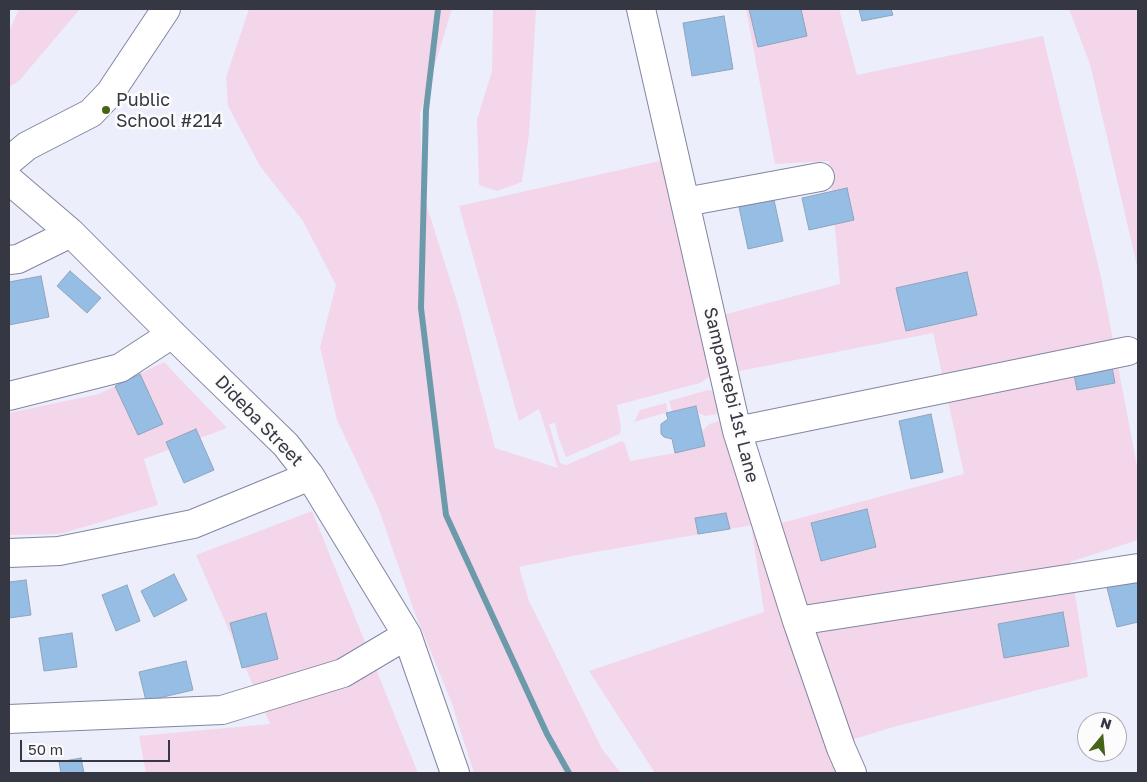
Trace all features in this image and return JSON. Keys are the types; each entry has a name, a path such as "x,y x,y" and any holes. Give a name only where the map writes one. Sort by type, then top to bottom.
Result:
{"street":[{"path":"9,160 27,146 91,113 110,93 166,9"},
{"name":"Sampantebi 1st Lane","path":"641,9 737,431 797,621 841,748 852,773"},
{"path":"685,202 820,177"},
{"name":"Dideba Street","path":"9,180 71,233 286,445 310,476 407,635 455,773"},
{"path":"9,260 18,258 71,233"},
{"path":"9,396 120,368 172,334"},
{"path":"737,431 1128,351"},
{"path":"9,553 59,551 193,524 310,476"},
{"path":"797,621 1138,568"},
{"path":"9,719 222,710 343,674 407,635"}],"shaded area":[{"path":"19,9 80,9 19,81 9,87 9,31"},
{"path":"249,9 452,9 420,114 423,194 459,308 495,448 558,468 539,409 519,421 459,206 664,160 704,320 840,284 829,161 775,164 746,9 839,9 857,75 1043,36 1101,277 1138,471 1138,540 1070,562 1088,677 890,728 848,741 863,773 655,773 589,671 764,612 752,531 964,474 933,333 709,377 700,383 617,405 621,428 620,434 566,457 555,423 549,424 560,463 566,465 622,441 625,444 630,461 675,453 705,446 702,431 709,424 719,421 717,414 706,416 698,413 696,406 672,412 669,401 708,390 719,393 759,524 519,567 529,601 602,749 621,773 474,773 451,701 414,611 378,507 337,420 320,347 336,285 303,221 260,166 228,106 226,77"},
{"path":"493,9 536,9 529,134 522,182 497,191 479,185 477,120 492,71"},
{"path":"1069,9 1138,9 1138,270 1090,64"},
{"path":"164,362 227,428 144,459 158,505 60,534 9,535 9,413 99,394"},
{"path":"666,403 668,412 634,422 640,410"},
{"path":"312,511 418,773 146,773 139,736 270,724 196,555"}],"building":[{"path":"749,9 801,9 807,36 758,47"},
{"path":"859,9 891,9 893,15 862,21"},
{"path":"724,16 733,69 692,76 683,23"},
{"path":"847,188 854,220 809,230 802,198"},
{"path":"774,200 783,241 748,249 739,207"},
{"path":"70,271 101,298 87,313 57,286"},
{"path":"967,272 977,315 906,331 896,288"},
{"path":"41,276 49,317 9,325 9,282"},
{"path":"1111,362 1115,383 1077,390 1073,369"},
{"path":"140,374 163,424 138,435 115,386"},
{"path":"696,406 705,446 675,453 672,439 661,434 661,424 668,419 666,413"},
{"path":"931,414 943,472 911,479 899,421"},
{"path":"196,429 214,470 184,483 166,442"},
{"path":"867,509 876,547 821,561 811,523"},
{"path":"726,513 730,529 698,534 695,518"},
{"path":"174,574 187,600 154,617 141,591"},
{"path":"1138,574 1138,622 1117,627 1105,580"},
{"path":"26,580 31,615 9,618 9,582"},
{"path":"127,585 140,621 116,631 102,595"},
{"path":"1063,612 1069,646 1004,658 998,624"},
{"path":"266,613 278,659 242,668 230,623"},
{"path":"72,633 77,667 44,671 39,638"},
{"path":"186,661 193,690 146,701 139,672"},
{"path":"81,758 84,773 61,773 59,762"}],"waterway":[{"path":"438,9 426,110 421,308 446,515 547,734 569,773"}],"place":[{"name":"Public School #214","path":"106,110"}]}
